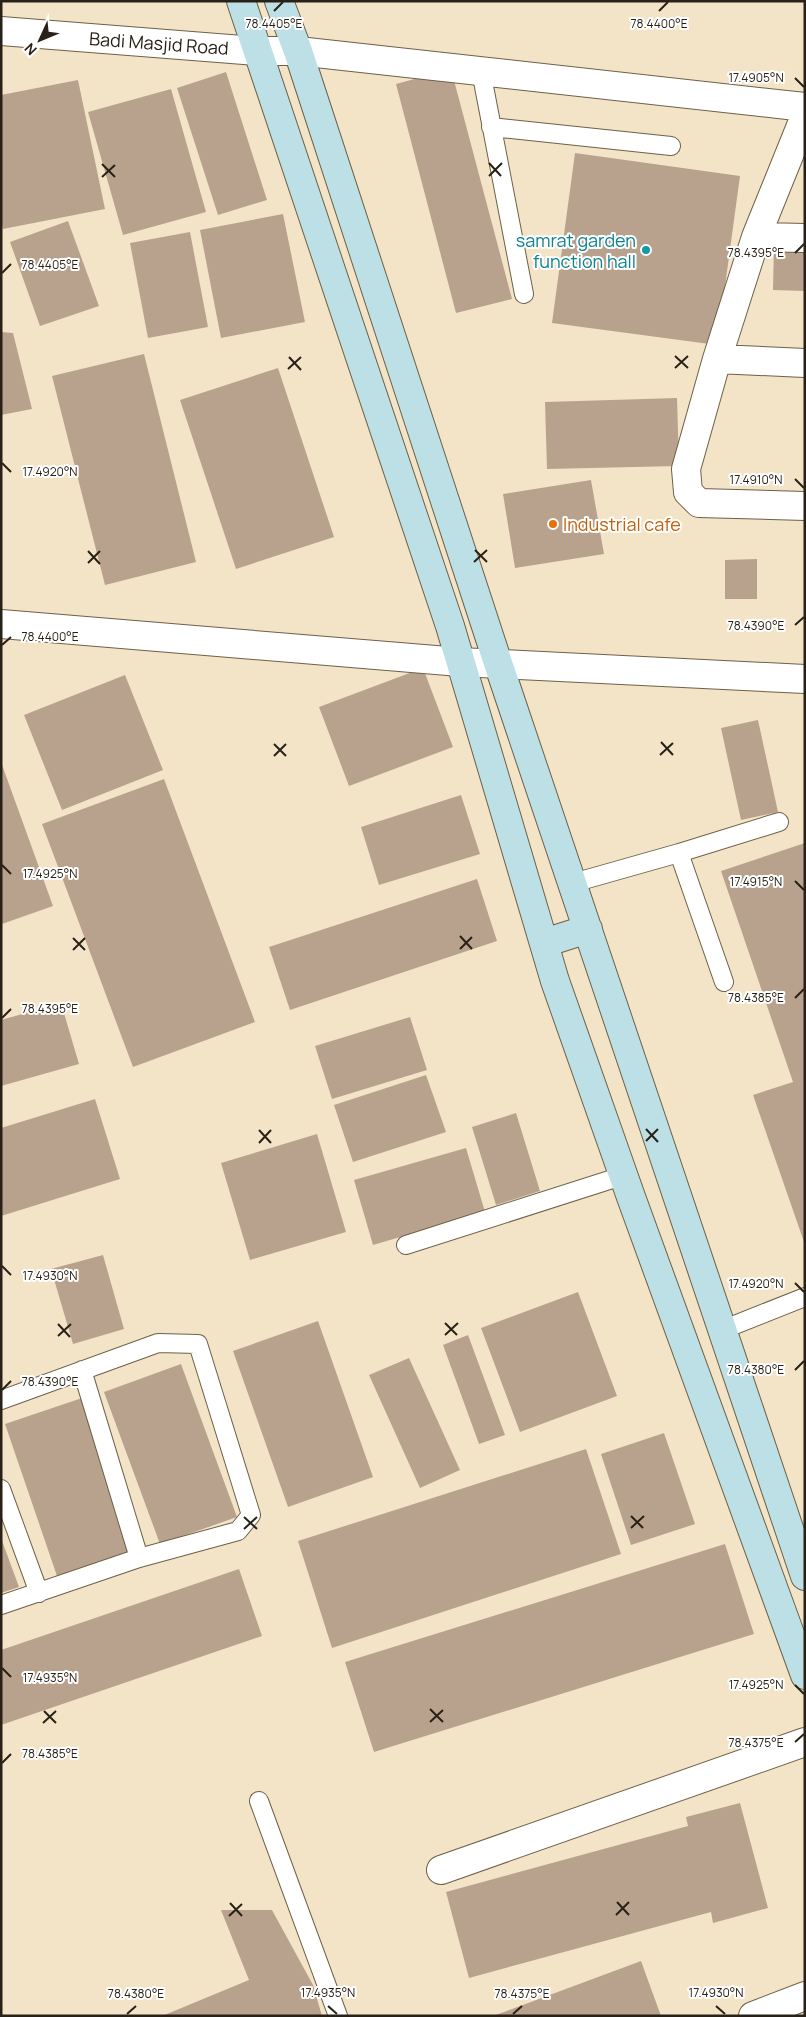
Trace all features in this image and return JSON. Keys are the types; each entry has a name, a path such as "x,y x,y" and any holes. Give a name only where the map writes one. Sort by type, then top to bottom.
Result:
{"street":[{"path":"241,1 447,617 555,981 625,1175 631,1197 805,1675"},
{"path":"280,1 498,663 805,1576"},
{"name":"Badi Masjid Road","path":"1,31 257,51 298,51 805,107"},
{"path":"805,116 756,237 717,359 686,469 688,492 699,503 805,506"},
{"path":"756,237 805,238"},
{"path":"717,359 805,363"},
{"path":"1,624 460,662 805,679"},
{"path":"544,943 588,930"},
{"path":"750,1525 784,1515"},
{"path":"441,1870 805,1742"},
{"path":"753,2016 805,1996"}],"lane":[{"path":"481,71 524,294"},
{"path":"491,127 671,146"},
{"path":"573,883 779,822"},
{"path":"679,853 724,982"},
{"path":"406,1246 625,1175"},
{"path":"722,1330 805,1298"},
{"path":"1,1400 158,1343 198,1344 251,1515 238,1531 139,1558 1,1605"},
{"path":"82,1370 139,1558"},
{"path":"1,1489 39,1593"},
{"path":"259,1801 338,2016"}],"building":[{"path":"451,69 512,299 456,313 396,84"},
{"path":"226,72 267,200 218,215 177,88"},
{"path":"78,80 105,209 3,229 1,221 1,95"},
{"path":"171,89 206,212 123,235 88,112"},
{"name":"samrat garden function hall","path":"575,153 740,176 717,345 552,323"},
{"path":"283,214 305,322 221,338 200,230"},
{"path":"68,221 99,306 40,326 10,242"},
{"path":"190,232 208,327 148,338 130,243"},
{"path":"774,243 805,244 805,291 773,290"},
{"path":"1,332 13,333 32,409 1,415"},
{"path":"144,354 196,562 105,585 52,376"},
{"path":"278,368 334,537 236,569 180,400"},
{"path":"677,398 679,466 547,469 545,402"},
{"name":"Industrial cafe","path":"591,480 604,554 515,568 503,494"},
{"path":"757,559 757,599 725,599 725,560"},
{"path":"423,668 453,747 349,786 319,707"},
{"path":"125,675 163,770 62,810 24,715"},
{"path":"758,720 778,812 741,820 721,728"},
{"path":"1,762 53,906 2,924 1,923"},
{"path":"164,779 255,1022 133,1067 42,824"},
{"path":"461,795 480,854 379,885 361,827"},
{"path":"805,843 804,1242 753,1095 793,1082 721,871"},
{"path":"477,879 497,941 290,1010 269,947"},
{"path":"61,1003 79,1064 1,1086 1,1020"},
{"path":"410,1017 427,1070 332,1099 315,1046"},
{"path":"426,1075 446,1132 353,1162 334,1105"},
{"path":"95,1099 120,1179 1,1216 1,1128"},
{"path":"516,1113 540,1191 496,1205 472,1127"},
{"path":"317,1134 346,1232 250,1260 221,1163"},
{"path":"466,1148 485,1212 373,1245 354,1180"},
{"path":"103,1255 124,1329 73,1344 51,1269"},
{"path":"578,1292 617,1396 520,1432 481,1328"},
{"path":"318,1321 373,1477 288,1507 233,1351"},
{"path":"468,1335 505,1435 479,1444 443,1345"},
{"path":"409,1358 460,1470 420,1488 369,1375"},
{"path":"181,1364 237,1517 160,1544 104,1392"},
{"path":"82,1398 134,1550 57,1576 5,1424"},
{"path":"664,1433 695,1524 631,1545 601,1454"},
{"path":"586,1449 621,1554 332,1648 298,1541"},
{"path":"1,1538 19,1587 1,1593"},
{"path":"725,1544 754,1634 374,1752 345,1662"},
{"path":"239,1569 262,1636 1,1725 1,1650"},
{"path":"740,1803 768,1908 713,1923 711,1912 469,1978 446,1892 688,1826 686,1817"},
{"path":"221,1910 272,1910 313,1985 322,2016 162,2016 249,1980"},
{"path":"641,1961 661,2016 493,2016"}],"place":[{"name":"samrat garden function hall","path":"646,250"},
{"name":"Industrial cafe","path":"553,524"}]}
